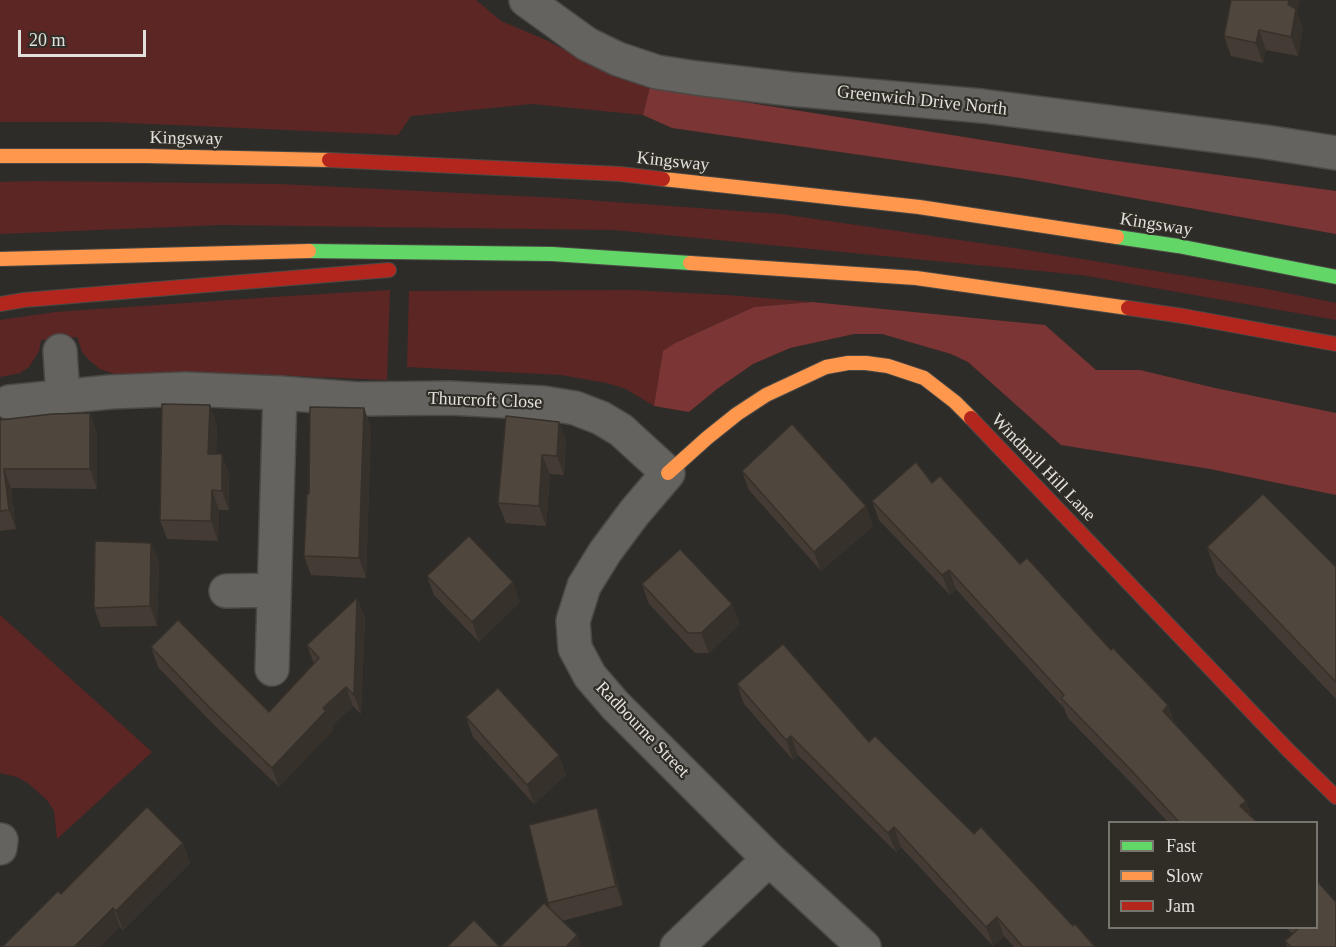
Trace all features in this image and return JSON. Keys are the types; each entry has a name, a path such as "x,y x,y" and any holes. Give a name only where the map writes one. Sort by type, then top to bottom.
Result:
{"main road":[{"name":"Kingsway","path":"0,156 334,160 620,174 919,207 1178,246 1336,278"},
{"path":"0,259 325,251 552,254 916,278 1183,316 1336,344"},
{"path":"433,266 552,254"},
{"path":"0,304 24,300 398,269"},
{"name":"Windmill Hill Lane","path":"668,473 737,414 784,385 826,367 866,363 888,366 924,378 955,402 1288,750 1336,797"}],"street":[{"name":"Greenwich Drive North","path":"525,0 587,44 618,59 657,72 779,88 982,106 1336,153"},
{"path":"60,351 63,396"},
{"name":"Thurcroft Close","path":"9,402 110,392 185,389 358,399 450,398 544,403 575,408 601,418 621,430 668,473"},
{"path":"272,669 280,393"},
{"name":"Radbourne Street","path":"668,473 628,521 584,586 573,621 575,648 590,676 615,705 769,860 864,947"},
{"path":"226,591 274,590"},
{"path":"677,947 769,860"}],"shaded area":[{"path":"0,0 476,0 501,21 546,40 619,78 650,87 643,115 532,104 411,116 398,135 107,122 0,122"},
{"path":"650,87 1102,159 1336,191 1336,234 1021,178 672,128 643,115"},
{"path":"0,182 280,184 559,198 781,214 1014,248 1267,289 1336,303 1336,320 1081,275 614,230 221,225 0,234"},
{"path":"390,290 387,380 226,373 114,374 100,369 89,360 82,352 77,337 41,340 39,351 29,367 20,373 0,377 0,320 55,312"},
{"path":"631,290 812,302 754,307 675,343 663,352 654,406 626,389 607,383 561,375 407,367 409,291"},
{"path":"812,302 1045,325 1096,370 1140,370 1336,413 1336,495 1210,469 1061,445 968,362 951,354 882,334 854,334 790,348 753,364 689,412 654,406 663,351 675,343 754,307"},
{"path":"0,615 152,752 57,839 54,811 47,800 28,783 17,777 0,773"}],"building":[{"path":"1231,0 1289,0 1288,4 1296,9 1291,37 1259,30 1256,43 1224,36"},
{"path":"162,404 210,405 208,454 222,454 222,491 212,490 211,521 160,520"},
{"path":"310,407 364,408 359,558 304,556 307,494 309,494"},
{"path":"90,413 90,469 4,469 9,510 0,511 0,420 52,414"},
{"path":"506,416 559,422 557,456 542,455 539,506 498,503"},
{"path":"792,424 866,506 814,552 742,471"},
{"path":"916,462 932,483 940,476 1020,564 1027,558 1111,650 1113,648 1168,705 1163,711 1246,801 1240,806 1256,821 1178,821 1061,698 1064,695 949,570 942,575 872,501"},
{"path":"1263,494 1336,567 1336,682 1207,547"},
{"path":"469,536 513,582 472,622 427,576"},
{"path":"95,541 151,543 150,606 94,608"},
{"path":"680,549 732,604 701,633 688,633 642,584"},
{"path":"357,598 354,695 346,687 323,708 326,711 272,768 151,647 178,620 269,712 319,658 307,645"},
{"path":"783,644 869,742 875,736 974,834 981,827 1095,947 1023,947 997,917 986,927 894,827 888,833 791,736 786,740 737,684"},
{"path":"498,688 559,755 527,785 466,717"},
{"path":"147,807 183,843 116,911 113,908 74,947 2,947 58,891 61,894"},
{"path":"597,808 616,886 548,903 529,825"},
{"path":"1318,882 1336,902 1336,947 1291,947 1285,941 1298,929 1318,929"},
{"path":"544,903 577,935 566,947 500,947"},
{"path":"474,920 500,947 447,947"}],"traffic: fast":[{"path":"1117,237 1178,246 1336,277"},
{"path":"309,251 552,254 690,263"}],"traffic: slow":[{"path":"0,156 329,160"},
{"path":"663,179 919,207 1117,237"},
{"path":"0,259 309,251"},
{"path":"690,263 916,278 1128,308"},
{"path":"668,473 737,414 766,395 826,367 848,363 888,366 924,378 955,402 971,418"}],"traffic: jam":[{"path":"329,160 620,174 663,179"},
{"path":"0,304 24,300 389,270"},
{"path":"1128,308 1336,344"},
{"path":"971,418 1288,750 1336,797"}]}
